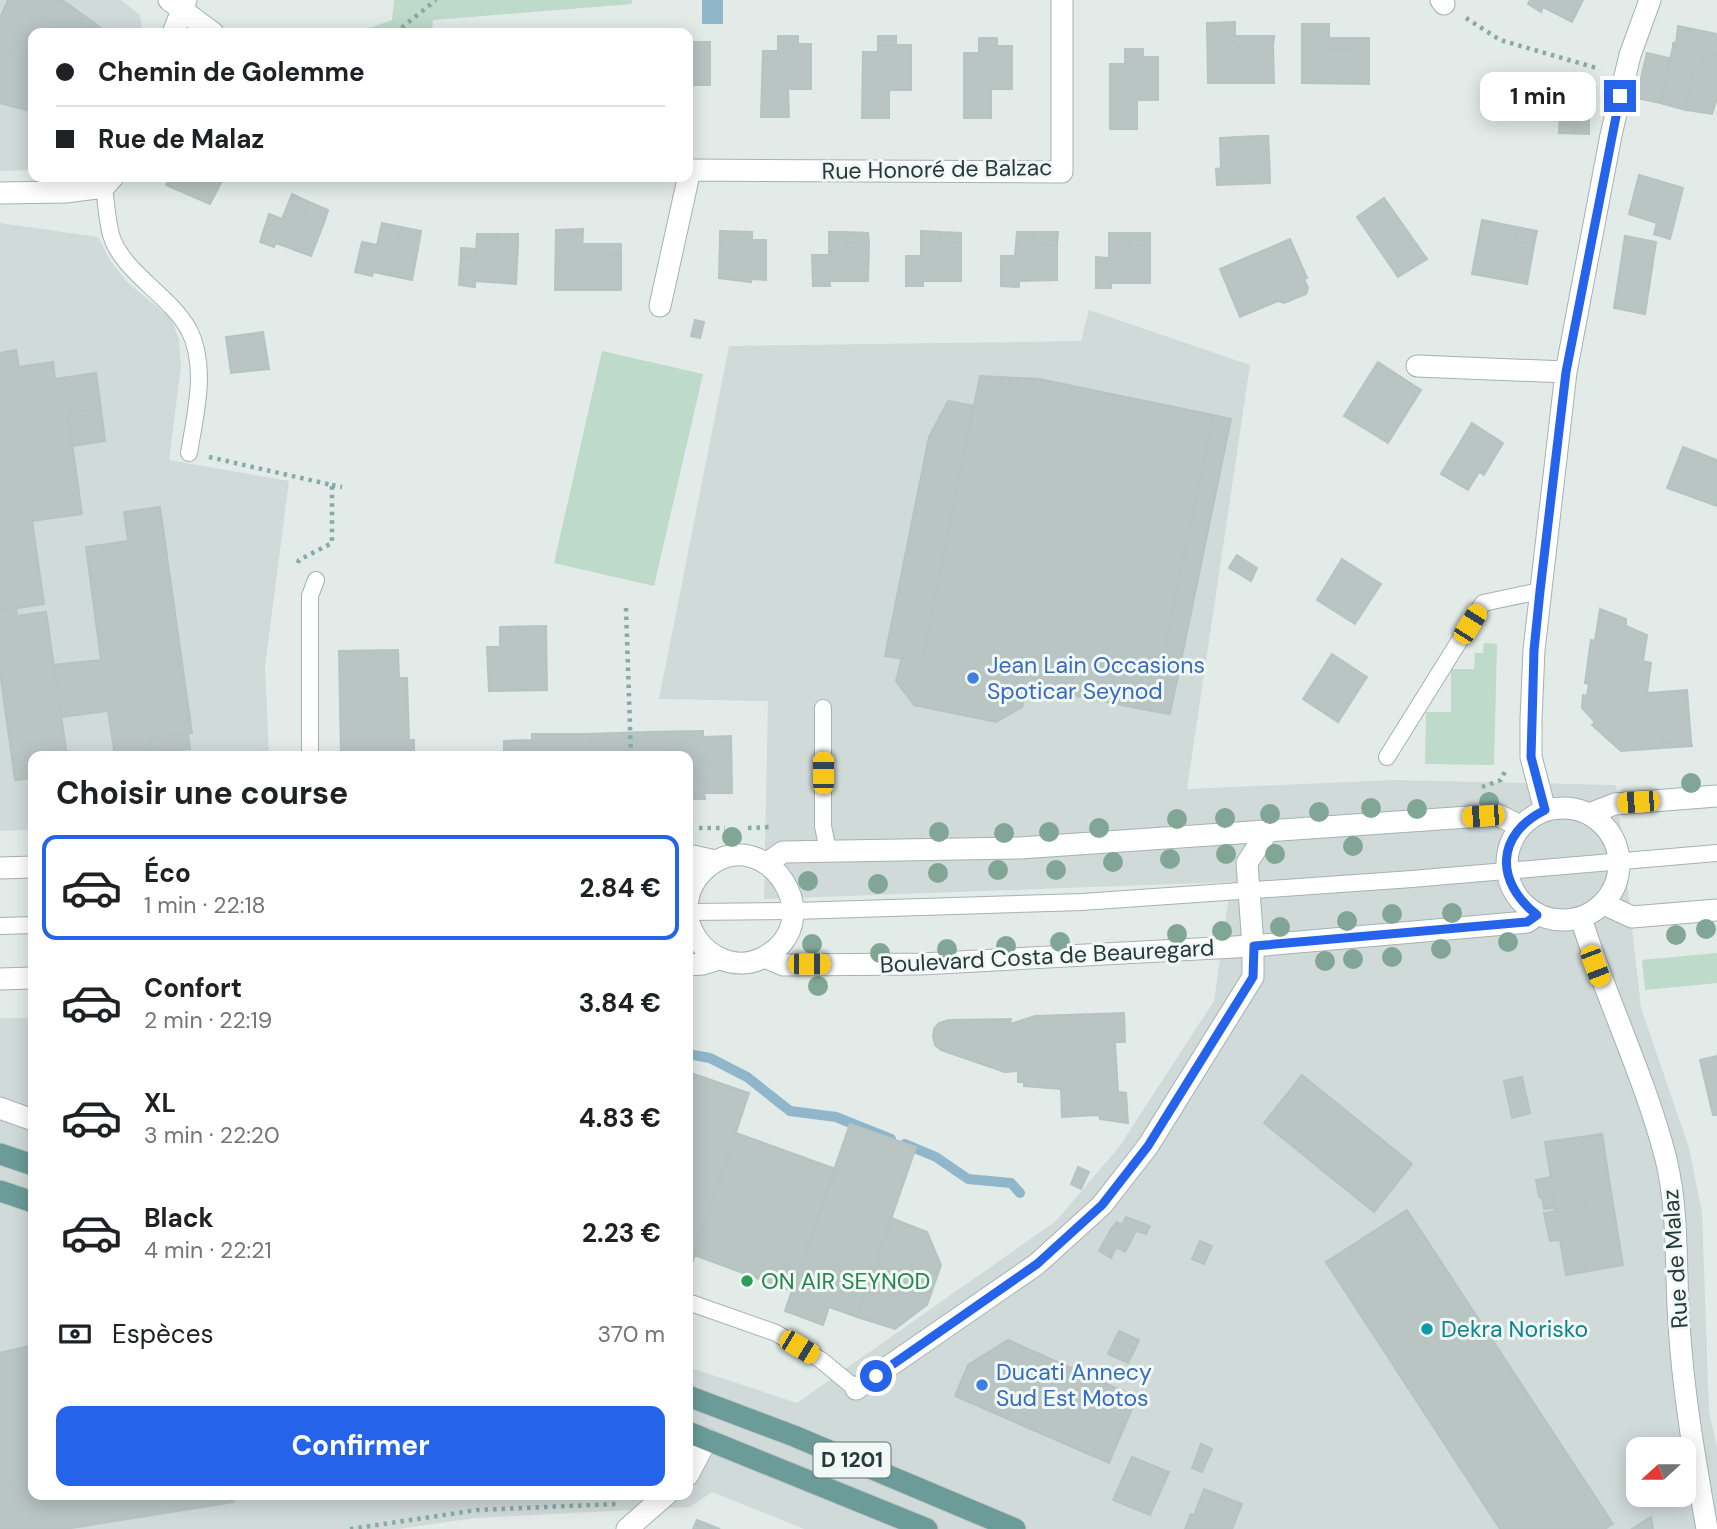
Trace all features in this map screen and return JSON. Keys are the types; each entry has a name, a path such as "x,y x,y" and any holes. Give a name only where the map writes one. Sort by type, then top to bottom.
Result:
{"main road":[{"path":"0,1154 28,1163"},
{"path":"0,1191 28,1200"},
{"name":"D 1201","path":"693,1398 794,1436 1015,1529"},
{"name":"D 1201","path":"697,1435 928,1529"}],"street":[{"name":"Rue Honoré de Balzac","path":"693,170 1062,172 1062,0"},
{"path":"1545,810 1531,757 1534,650 1566,372 1611,135 1630,55 1650,0"},
{"path":"174,28 179,3"},
{"path":"179,3 207,28"},
{"path":"0,193 65,192 109,182"},
{"path":"660,306 686,182"},
{"path":"1417,366 1566,372"},
{"path":"1589,814 1615,804 1717,796"},
{"path":"1537,915 1522,903 1511,887 1506,869 1509,846 1520,826 1545,810 1567,808 1589,814 1604,826 1615,843 1619,862 1616,885 1604,904 1581,918"},
{"path":"766,863 783,852 1020,848 1498,815 1520,826"},
{"path":"856,1389 1037,1264 1102,1205 1148,1146 1253,977 1254,946 1247,863 1267,832"},
{"path":"693,884 699,873 716,861 741,855 766,863 787,883 794,911 790,930 779,946 765,957"},
{"path":"693,856 716,861"},
{"path":"0,868 28,867"},
{"path":"1604,904 1632,917 1717,910"},
{"name":"Boulevard Costa de Beauregard","path":"693,965 719,959 742,963 765,957 783,964 921,964 1254,946 1527,922 1537,915 1551,920 1581,918"},
{"name":"Rue de Malaz","path":"1581,918 1595,966 1641,1083 1666,1159 1676,1216 1684,1394 1707,1529"},
{"path":"693,935 703,948 719,959"},
{"path":"0,979 28,978"},
{"path":"0,1108 28,1118"},
{"path":"693,1453 697,1435"},
{"path":"627,1529 660,1500"}],"lane":[{"path":"109,182 111,237 126,261 170,303 189,331 197,355 198,394 189,453"},
{"path":"310,751 310,596 316,580"},
{"path":"1387,757 1483,603 1540,591"},
{"path":"823,708 823,826 828,851"},
{"path":"693,912 1082,902 1717,853"},
{"path":"0,926 28,925"},
{"path":"693,1304 776,1333 821,1360 856,1389"}],"path":[{"path":"401,28 436,0"},
{"path":"1443,2 1500,40 1625,76"},
{"path":"189,453 342,487"},
{"path":"294,570 299,560 332,543 332,485"},
{"path":"626,608 631,751"},
{"path":"1479,788 1491,786 1501,780 1508,760"},
{"path":"742,828 823,826"},
{"path":"693,829 728,828"},
{"path":"350,1529 477,1510 644,1500"}],"shaded area":[{"path":"0,0 121,0 140,15 142,28 28,28 28,170 0,171"},
{"path":"0,223 98,237 111,262 129,284 171,318 179,340 181,367 169,460 289,481 265,666 269,751 28,751 28,830 0,831"},
{"path":"1089,310 1250,365 1187,789 1394,780 1616,785 1641,1008 1689,1148 1702,1213 1709,1411 1717,1448 1717,1529 804,1529 712,1492 690,1507 475,1518 399,1529 0,1529 0,1018 28,1018 28,1500 693,1500 693,1369 797,1403 1056,1221 1119,1147 1214,1001 1231,882 764,899 768,701 659,699 729,346 1081,341"}],"green space":[{"path":"394,0 632,0 632,4 433,20 432,28 370,28 392,20"},
{"path":"602,351 703,374 654,586 554,563"},
{"path":"1484,643 1497,644 1494,765 1425,764 1426,712 1451,712 1451,669 1474,669 1475,653 1483,653"},
{"path":"1717,953 1717,983 1645,990 1642,960"}],"water":[{"path":"702,0 723,0 723,24 702,24"}],"building":[{"path":"8,0 62,0 101,28 28,28 28,111 0,103 0,18"},
{"path":"1530,0 1583,0 1572,22 1543,7 1541,12 1528,4"},
{"path":"1235,22 1235,47 1273,47 1274,83 1208,83 1207,23"},
{"path":"1302,24 1329,24 1329,48 1369,49 1369,84 1302,83"},
{"path":"1678,26 1717,34 1717,55 1673,47"},
{"path":"778,36 798,36 798,44 778,44"},
{"path":"878,36 896,36 896,44 878,45"},
{"path":"1235,36 1274,36 1273,47 1235,47"},
{"path":"979,38 997,38 997,46 979,46"},
{"path":"1329,38 1369,38 1369,49 1329,48"},
{"path":"693,42 710,42 710,85 693,85"},
{"path":"778,44 811,44 811,89 788,89 789,117 761,117 763,51 778,51"},
{"path":"878,45 911,45 911,90 889,90 889,118 862,118 863,52 878,52"},
{"path":"979,46 1012,46 1012,89 991,89 991,118 964,118 964,53 979,53"},
{"path":"1673,47 1704,52 1700,75 1692,73 1686,110 1660,103"},
{"path":"1125,49 1143,49 1143,57 1125,57"},
{"path":"1704,52 1717,55 1717,98 1712,114 1686,110 1692,73 1700,75"},
{"path":"1647,53 1669,58 1661,103 1636,98"},
{"path":"1125,57 1158,57 1158,100 1137,100 1137,129 1110,129 1110,64 1125,64"},
{"path":"1560,111 1589,112 1589,134 1559,133"},
{"path":"1257,136 1258,152 1269,152 1270,183 1217,185 1216,169 1221,168 1220,138"},
{"path":"1257,136 1268,136 1269,152 1258,152"},
{"path":"1639,175 1683,188 1670,239 1654,234 1657,223 1629,214"},
{"path":"168,182 221,182 210,204 166,185"},
{"path":"292,194 309,202 305,213 325,220 311,256 276,243 274,247 260,242 269,214 282,219"},
{"path":"1384,198 1427,259 1398,277 1357,217"},
{"path":"309,202 328,210 325,220 305,213"},
{"path":"1482,220 1517,227 1515,242 1534,245 1527,284 1472,274"},
{"path":"382,223 401,227 399,237 419,243 412,280 373,272 372,276 355,272 362,242 377,245"},
{"path":"401,227 421,231 419,243 399,237"},
{"path":"1517,227 1537,231 1534,245 1515,242"},
{"path":"583,229 582,253 621,255 621,290 555,290 556,230"},
{"path":"720,231 752,232 752,239 720,239"},
{"path":"921,231 940,232 940,242 961,244 961,281 923,281 923,286 906,286 906,256 921,256"},
{"path":"829,232 847,232 847,243 869,244 868,281 829,281 830,286 813,286 812,255 829,255"},
{"path":"847,232 868,233 869,244 847,243"},
{"path":"940,232 961,233 961,244 940,242"},
{"path":"1017,232 1034,232 1034,243 1057,245 1057,280 1019,281 1019,287 1001,286 1001,256 1015,256"},
{"path":"1034,232 1058,232 1057,245 1034,243"},
{"path":"1109,233 1128,233 1129,244 1150,245 1150,283 1111,283 1111,288 1096,288 1096,257 1109,258"},
{"path":"1128,233 1150,233 1150,245 1129,244"},
{"path":"477,234 497,234 496,244 518,246 516,284 475,281 475,287 459,285 461,256 476,257"},
{"path":"497,234 518,234 518,246 496,244"},
{"path":"1625,236 1656,242 1645,314 1614,308"},
{"path":"720,239 766,240 766,280 751,279 751,282 719,278"},
{"path":"1290,239 1307,278 1304,279 1308,288 1306,294 1284,303 1278,301 1240,317 1220,269"},
{"path":"582,244 621,244 621,255 582,253"},
{"path":"461,248 476,249 476,257 461,256"},
{"path":"695,320 704,322 700,338 691,336"},
{"path":"263,332 269,369 231,373 226,337"},
{"path":"16,350 19,367 53,362 55,379 96,373 101,409 68,414 82,514 32,521 44,604 0,611 0,353"},
{"path":"1378,362 1421,390 1388,443 1344,416"},
{"path":"980,376 1039,379 1213,415 1152,711 1027,686 1022,707 996,722 914,705 896,681 902,657 922,662"},
{"path":"948,401 974,406 922,662 885,656 929,437"},
{"path":"101,409 105,441 72,446 68,414"},
{"path":"1213,415 1231,419 1170,714 1152,711"},
{"path":"1472,423 1503,443 1484,475 1479,472 1468,490 1441,474"},
{"path":"1683,447 1717,460 1717,506 1667,488"},
{"path":"160,507 192,733 149,739 150,751 114,751 108,711 62,717 53,665 101,660 86,547 128,541 124,512"},
{"path":"1237,555 1257,568 1251,581 1229,568"},
{"path":"1342,559 1381,584 1355,624 1317,600"},
{"path":"16,608 17,616 46,612 66,751 28,751 28,779 15,780 0,672 0,611"},
{"path":"1600,609 1626,619 1626,626 1647,635 1643,661 1651,663 1647,693 1687,690 1691,741 1662,743 1662,748 1621,751 1592,725 1595,722 1582,708 1583,695 1587,696 1589,684 1585,683 1591,640 1595,641"},
{"path":"546,626 547,690 489,691 487,647 500,647 500,627"},
{"path":"398,650 399,678 407,678 409,740 414,740 414,751 341,751 339,651"},
{"path":"1332,654 1367,677 1338,722 1303,699"},
{"path":"703,731 703,737 731,736 732,793 704,793 705,799 693,799 693,751 504,751 504,741 532,740 532,734 589,734 589,739 616,739 646,738 646,732"},
{"path":"646,732 646,738 589,739 589,734"},
{"path":"188,734 190,749 151,751 149,739"},
{"path":"1691,741 1692,746 1662,748 1662,743"},
{"path":"1124,1013 1125,1042 1115,1042 1118,1092 1126,1093 1128,1123 1100,1119 1099,1115 1062,1117 1061,1089 1024,1086 1024,1082 1018,1082 1018,1071 1005,1072 941,1050 935,1045 933,1037 934,1029 939,1023 949,1020 1011,1019 1010,1024 1035,1016"},
{"path":"1717,1056 1717,1115 1713,1115 1700,1060"},
{"path":"693,1074 749,1093 693,1260"},
{"path":"1302,1075 1412,1164 1374,1212 1264,1123"},
{"path":"1522,1077 1530,1113 1512,1118 1504,1081"},
{"path":"850,1124 916,1147 857,1317 829,1307 823,1325 785,1311"},
{"path":"736,1133 836,1169 792,1291 694,1255"},
{"path":"1602,1134 1611,1192 1587,1195 1588,1204 1555,1208 1553,1197 1539,1197 1536,1180 1551,1177 1545,1142"},
{"path":"1078,1167 1089,1172 1081,1189 1071,1184"},
{"path":"1611,1192 1623,1265 1566,1275 1560,1240 1550,1241 1544,1213 1556,1211 1555,1208 1588,1204 1587,1195"},
{"path":"1553,1197 1555,1208 1544,1209 1542,1198"},
{"name":"Dekra Norisko","path":"1407,1210 1613,1524 1605,1529 1500,1529 1326,1262"},
{"path":"1126,1217 1150,1226 1146,1234 1136,1231 1125,1252 1116,1247 1111,1258 1099,1251 1111,1229 1117,1222 1122,1225"},
{"path":"891,1218 927,1232 941,1265 927,1305 895,1329 857,1317"},
{"path":"1200,1241 1212,1246 1204,1264 1192,1259"},
{"path":"1119,1331 1139,1340 1135,1349 1115,1339"},
{"path":"1115,1339 1135,1349 1128,1363 1108,1354"},
{"path":"1008,1340 1137,1397 1109,1463 955,1396 968,1365"},
{"path":"28,1346 28,1500 234,1502 65,1529 0,1529 0,1353"},
{"path":"1201,1444 1212,1449 1202,1472 1192,1468"},
{"path":"1132,1457 1169,1472 1150,1515 1113,1500"},
{"path":"1204,1489 1242,1504 1232,1529 1185,1529 1191,1514 1194,1515"},
{"path":"1651,1517 1653,1529 1632,1529"},
{"path":"697,1520 720,1529 693,1529"}],"waterway":[{"path":"693,1055 710,1058 747,1077 790,1111 836,1117 891,1139"},
{"path":"905,1144 936,1157 968,1179 1011,1183 1020,1193"}],"place":[{"name":"Jean Lain Occasions Spoticar Seynod","path":"973,678"},
{"name":"ON AIR SEYNOD","path":"747,1281"},
{"name":"Dekra Norisko","path":"1427,1329"},
{"name":"Ducati Annecy Sud Est Motos","path":"982,1385"}],"route":[{"path":"876,1376 1037,1264 1102,1205 1148,1146 1253,977 1254,946 1527,922 1537,915 1522,903 1511,887 1506,869 1509,846 1520,826 1545,810 1531,757 1534,650 1540,591 1566,372 1620,96"}]}
